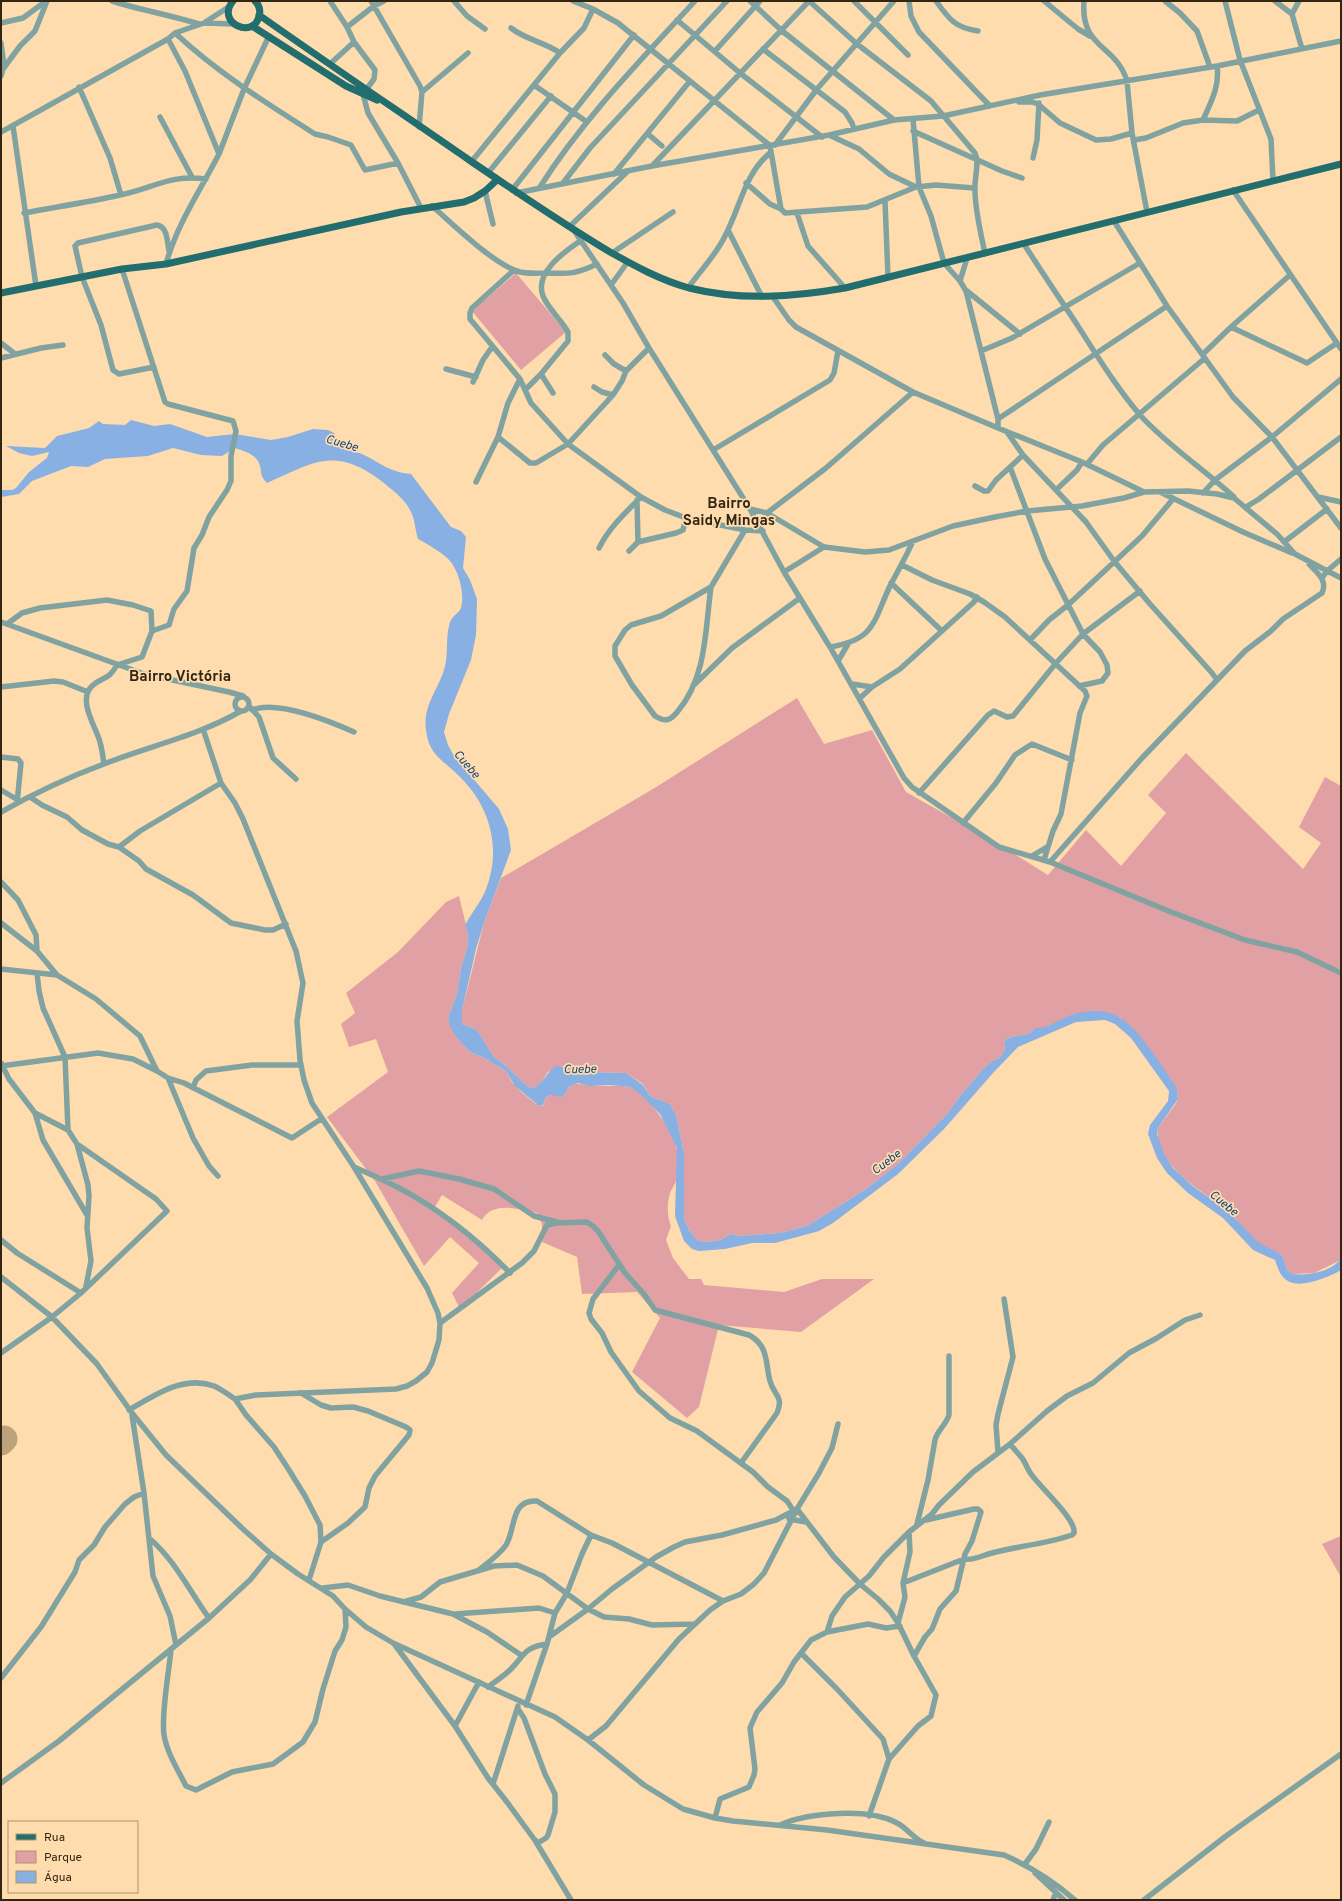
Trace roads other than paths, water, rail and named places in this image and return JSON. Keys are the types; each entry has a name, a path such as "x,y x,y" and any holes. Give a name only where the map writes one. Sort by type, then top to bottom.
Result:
{"main road":[{"path":"252,26 260,11 256,1"},
{"path":"231,3 229,15 234,24 242,28 252,26 346,86 365,91"},
{"path":"259,15 330,64 365,91 472,161 497,180 572,230 612,252 627,263 645,272 688,288 736,296 773,297 846,288 1341,164"},
{"path":"1,293 122,269 166,264 421,208 464,202 485,191 497,180"}],"street":[{"path":"1,23 23,18 46,1"},
{"path":"3,69 20,46 35,31 46,1"},
{"path":"112,1 150,12 201,23 234,24"},
{"path":"330,1 347,27 354,42 375,70 374,80 365,91 368,113 398,163 421,208"},
{"path":"347,27 373,4 384,1"},
{"path":"454,1 467,16 485,29"},
{"path":"573,1 609,17 634,35 772,148 781,209"},
{"path":"540,187 551,169 587,122 649,48 695,1"},
{"path":"563,183 590,148 727,1"},
{"path":"750,1 781,30 894,120"},
{"path":"714,51 760,1"},
{"path":"652,166 809,1 856,44 931,101 975,152 977,159 974,188 976,210 985,254"},
{"path":"854,1 908,55"},
{"path":"909,1 910,16 919,32 990,106"},
{"path":"936,1 953,23 966,30 978,31"},
{"path":"1044,1 1078,29 1090,36 1118,63 1125,73 1132,133 1147,212"},
{"path":"1084,1 1084,18 1090,36"},
{"path":"1165,1 1180,13 1197,31 1210,67"},
{"path":"1225,1 1240,60 1271,139 1273,181"},
{"path":"1275,1 1292,14 1302,49"},
{"path":"1292,14 1299,1"},
{"path":"688,288 717,249 728,230 746,183 763,159 817,89 876,22 891,2"},
{"path":"1,132 168,39 176,33 201,23 231,3"},
{"path":"373,4 414,75 422,92 420,127"},
{"path":"472,161 560,53 584,28 593,9"},
{"path":"678,20 740,73 822,137"},
{"path":"511,28 520,35 550,46 560,53"},
{"path":"176,33 201,57 244,89 315,134 351,145 365,170 398,163"},
{"path":"514,191 573,112 634,35"},
{"path":"166,264 173,240 190,204 206,179 219,154 244,89 269,36"},
{"path":"168,39 185,71 219,154"},
{"path":"330,64 354,42"},
{"path":"514,191 652,166 772,148 894,120 943,116 1040,94 1217,66 1240,60 1341,42"},
{"path":"1,43 3,69 1,76"},
{"path":"763,49 845,112 854,129"},
{"path":"422,92 468,53"},
{"path":"1203,120 1216,90 1219,76 1217,66"},
{"path":"614,174 690,81"},
{"path":"534,85 587,122"},
{"path":"79,88 110,158 122,195"},
{"path":"1032,158 1037,140 1038,104 1040,94"},
{"path":"488,173 551,96"},
{"path":"1011,101 1032,102 1038,104 1060,123 1096,140 1111,139 1132,133"},
{"path":"1134,140 1146,138 1183,123 1203,120 1237,122 1259,110"},
{"path":"160,117 192,177"},
{"path":"913,119 918,187 931,216 944,263 960,281 966,291 998,419 998,428"},
{"path":"1,125 7,129"},
{"path":"13,126 19,164 24,214 36,286"},
{"path":"913,131 1002,171 1022,178"},
{"path":"648,134 662,146"},
{"path":"830,135 859,149 889,174 918,187"},
{"path":"627,171 572,230 611,285 750,508 784,572 852,684 904,778 919,793 1000,847 1050,862 1170,912 1235,936 1297,952 1341,973"},
{"path":"24,214 122,195 163,181 192,177 206,179"},
{"path":"746,183 770,204 781,209 785,213 867,207 918,187 936,185 974,188"},
{"path":"1233,190 1341,349"},
{"path":"485,191 494,224"},
{"path":"885,201 888,277"},
{"path":"432,206 468,237 503,264 514,270 530,274 574,274 597,264"},
{"path":"612,252 673,212"},
{"path":"797,213 808,246 846,288"},
{"path":"1114,221 1167,306 1233,396 1272,437 1341,528"},
{"path":"154,367 119,374 113,370 101,325 82,277 75,246 78,243 157,224 161,225 165,230 169,251"},
{"path":"728,230 762,297"},
{"path":"525,390 541,374 568,341 568,332 543,297 541,285 545,273 568,249 580,241"},
{"path":"1024,244 1095,353 1140,414 1168,442 1216,480 1234,498 1246,507 1295,554"},
{"path":"960,281 967,258"},
{"path":"611,285 627,263"},
{"path":"981,351 1020,334 1140,263"},
{"path":"122,269 165,402 233,421 236,431 231,456 231,481 227,490 209,517 202,536 194,548 187,591 174,609 169,626 152,631"},
{"path":"514,270 472,308 470,319 520,379 531,403 568,444 639,498 665,510 686,518 745,530 763,531"},
{"path":"1056,490 1204,356 1231,327 1290,275"},
{"path":"966,291 1020,334"},
{"path":"773,297 789,320 796,327 913,392 1085,463 1144,492"},
{"path":"998,419 1167,306"},
{"path":"1231,327 1307,363 1337,343"},
{"path":"1,343 15,354"},
{"path":"1,358 41,348 63,345"},
{"path":"446,369 474,379 483,360 492,347"},
{"path":"498,437 533,464 568,444 613,395 622,381 626,371 649,348"},
{"path":"713,450 830,380 834,374 838,351"},
{"path":"605,355 614,364 626,371"},
{"path":"541,374 553,393"},
{"path":"476,482 498,437 508,403 520,379"},
{"path":"1203,493 1216,480 1272,437 1341,379"},
{"path":"594,387 602,392 613,395"},
{"path":"767,513 826,468 913,392"},
{"path":"1007,431 1023,455 1086,522 1114,561 1191,651 1212,672 1217,680"},
{"path":"1246,507 1259,499 1341,437"},
{"path":"975,486 984,491 988,490 1004,471 1023,455"},
{"path":"1010,467 1011,474 1045,559 1083,634 1100,652 1107,665 1108,673 1102,681 1079,686"},
{"path":"1004,471 1011,474"},
{"path":"750,508 767,513 824,547 848,552 878,552 889,550 953,526 1027,512 1072,507 1124,498 1144,492 1158,491 1203,493 1234,498"},
{"path":"1158,491 1295,554 1341,578"},
{"path":"1317,497 1341,502"},
{"path":"638,542 639,498"},
{"path":"599,548 615,524 639,498"},
{"path":"1030,640 1049,620 1068,605 1142,536 1173,499"},
{"path":"1284,542 1327,509"},
{"path":"628,552 638,542 683,530 686,518"},
{"path":"711,587 661,616 631,625 618,640 614,650 632,684 655,716 661,720 668,720 672,718 686,701 695,684 706,643 706,622 711,587 745,530"},
{"path":"830,647 848,644 864,635 869,630 879,616 891,583 914,541"},
{"path":"784,572 824,547"},
{"path":"1322,578 1327,571 1341,559"},
{"path":"1050,862 1142,758 1245,651 1271,631 1283,619 1318,597 1324,589 1322,578 1306,560"},
{"path":"902,565 975,600 984,602 1005,617 1056,663 1087,696 1080,713 1072,760 1060,814 1047,847 1044,860"},
{"path":"891,583 942,631"},
{"path":"919,793 988,715 994,711 1007,717 1013,716 1056,663 1083,634 1140,591"},
{"path":"695,684 732,648 800,598"},
{"path":"4,623 22,613 40,608 107,600 133,605 151,612 152,631 142,657 117,664 111,675 92,686 88,692 87,709 101,743 104,764"},
{"path":"860,698 900,669 975,600"},
{"path":"4,623 144,674 243,696 248,700 250,708 256,712 259,717 273,758 296,779"},
{"path":"838,661 848,644"},
{"path":"1212,672 1223,674"},
{"path":"1,687 54,681 64,682 88,692"},
{"path":"852,684 872,688"},
{"path":"229,692 235,704 241,711"},
{"path":"231,717 237,698 243,696"},
{"path":"1,812 18,802 104,764 203,729 250,708 276,707 334,723 354,732"},
{"path":"203,729 222,783 243,819 296,951 303,983 297,1021 301,1065 308,1092 321,1119 354,1167 427,1288 434,1301 440,1323 439,1340 432,1363 427,1372 407,1386 396,1389 256,1395 235,1399"},
{"path":"963,823 996,783 1015,755 1032,744 1072,760"},
{"path":"1,757 18,760 21,763 18,802"},
{"path":"119,847 140,831 222,783"},
{"path":"1,790 18,802"},
{"path":"30,797 67,818 82,830 108,844 119,847 139,861 146,869 193,895 231,923 265,930 277,928 286,924"},
{"path":"1032,856 1047,847"},
{"path":"1,882 18,900 31,922 36,934 37,951"},
{"path":"1,923 37,951 57,975 96,1000 131,1027 140,1036 147,1047 157,1071"},
{"path":"1,969 57,975"},
{"path":"37,973 43,1008 65,1057 68,1130"},
{"path":"86,1286 91,1261 86,1228 89,1196 88,1185 77,1144 68,1130 36,1113 9,1079 2,1065 84,1054 109,1054 133,1059 168,1078 193,1088 292,1138 321,1119"},
{"path":"193,1088 196,1080 206,1071 252,1065 301,1065"},
{"path":"168,1078 193,1138 209,1166 218,1176"},
{"path":"36,1113 43,1140 88,1216"},
{"path":"2,1352 52,1318 81,1293 86,1286 167,1211 156,1199 77,1144"},
{"path":"354,1167 413,1196 474,1238 510,1273"},
{"path":"380,1179 422,1171 459,1179 494,1189 534,1216 557,1222 587,1222 598,1230 619,1265 658,1312 749,1335 761,1344 765,1350 770,1382 779,1398 780,1406 777,1413 741,1463"},
{"path":"440,1323 490,1285 510,1273 534,1251 547,1225 557,1222"},
{"path":"1,1240 17,1253 81,1293"},
{"path":"619,1265 593,1299 589,1313 591,1319 602,1333 611,1352 638,1392 670,1418 697,1432 741,1463 795,1509 860,1584 878,1599 899,1625 914,1656 936,1695 934,1710 931,1716 918,1726 889,1759 869,1816"},
{"path":"1,1277 52,1318 97,1364 131,1411 166,1455 271,1554 298,1574 323,1588 366,1627 393,1643 555,1717 588,1740 661,1797 683,1809 715,1818 827,1830 1004,1855 1025,1864 1050,1879 1075,1900"},
{"path":"998,1452 996,1425 1013,1357 1004,1299"},
{"path":"926,1520 973,1472 1010,1444 1047,1411 1067,1396 1092,1383 1129,1353 1157,1338 1185,1320 1200,1315"},
{"path":"917,1524 928,1480 934,1440 949,1416 949,1356"},
{"path":"131,1411 166,1389 189,1384 216,1387 235,1399 246,1415 274,1447 305,1496 320,1525 321,1542 309,1580"},
{"path":"301,1393 321,1405 330,1408 344,1406 368,1411 410,1430 409,1435 375,1476 365,1507 348,1523 321,1542"},
{"path":"131,1411 144,1492 153,1576 170,1616 174,1647 164,1723 164,1736 170,1754 186,1786 196,1790 232,1772 273,1764 304,1742 315,1722 325,1682 336,1651 342,1640 346,1627 345,1609"},
{"path":"549,1637 588,1610 612,1589 656,1556 685,1542 722,1535 783,1518 795,1509 820,1473 834,1444 838,1424"},
{"path":"903,1583 964,1560 971,1560 993,1553 1038,1545 1067,1537 1074,1533 1073,1525 1054,1500 1047,1495 1030,1474 1023,1459 1010,1444"},
{"path":"1,1678 10,1664 42,1627 75,1572 79,1560 94,1545 105,1527 125,1504 144,1492"},
{"path":"477,1571 506,1544 516,1511 519,1506 527,1501 537,1501 592,1535 612,1543 637,1558 649,1562 723,1601"},
{"path":"588,1740 606,1726 679,1639 710,1610 723,1601 741,1594 754,1584 764,1573 792,1520 795,1509"},
{"path":"827,1632 832,1616 840,1604 869,1576 884,1557 917,1524 926,1520 974,1509 980,1510 981,1514 964,1560 956,1591 940,1609 932,1629 925,1637 914,1656"},
{"path":"783,1518 806,1522"},
{"path":"899,1625 905,1598 903,1583 910,1552 909,1532"},
{"path":"526,1705 556,1613 567,1593 582,1554 592,1535"},
{"path":"149,1538 172,1562 209,1618"},
{"path":"1,1783 59,1741 209,1618 250,1580 271,1554"},
{"path":"403,1602 421,1597 440,1582 498,1565 521,1566 543,1576 588,1610 604,1617 628,1619 652,1625 695,1624"},
{"path":"323,1588 348,1585 380,1596 453,1614 486,1632 521,1655"},
{"path":"453,1614 540,1608 556,1613"},
{"path":"715,1818 720,1800 749,1787 755,1768 750,1728 760,1708 782,1683 791,1667 811,1640 827,1632 868,1624 886,1628 899,1625"},
{"path":"393,1643 456,1726 488,1778 536,1842 571,1900"},
{"path":"488,1687 506,1674 521,1655 530,1648 547,1644"},
{"path":"802,1654 838,1689 883,1739 889,1759"},
{"path":"456,1726 479,1682"},
{"path":"493,1784 518,1709 518,1701"},
{"path":"518,1709 524,1718 545,1774 555,1794 556,1804 548,1835 541,1842 536,1842"},
{"path":"1144,1900 1226,1836 1341,1754"},
{"path":"778,1825 794,1818 824,1814 869,1816 897,1823 919,1841 928,1845"},
{"path":"1025,1864 1036,1849 1049,1822"},
{"path":"1032,1868 1064,1900"},
{"path":"1053,1900 1056,1892"}],"water":[{"path":"131,420 154,426 170,424 207,437 235,434 271,440 288,437 313,429 328,430 334,433 337,442 341,447 362,454 391,469 411,474 451,527 461,531 466,537 463,568 470,580 477,599 476,635 471,660 449,714 444,732 448,745 454,756 499,809 508,829 511,850 476,949 462,1010 462,1024 477,1030 494,1057 527,1086 534,1088 556,1066 590,1072 626,1073 643,1085 650,1096 670,1104 676,1115 684,1153 684,1219 689,1230 698,1241 709,1242 720,1240 731,1234 738,1236 780,1233 807,1226 866,1189 899,1163 948,1113 960,1096 985,1067 992,1061 999,1058 1005,1050 1004,1043 1007,1038 1031,1033 1034,1028 1045,1027 1074,1014 1103,1011 1114,1014 1135,1030 1151,1050 1177,1088 1178,1099 1158,1128 1157,1134 1164,1154 1173,1168 1194,1187 1229,1212 1258,1242 1282,1255 1287,1269 1292,1274 1312,1274 1326,1270 1337,1263 1341,1258 1341,1270 1322,1279 1307,1283 1300,1284 1288,1281 1281,1275 1275,1260 1253,1250 1223,1218 1188,1193 1167,1173 1157,1158 1148,1134 1150,1125 1168,1101 1169,1091 1131,1038 1115,1024 1105,1020 1076,1022 1018,1047 944,1129 898,1174 833,1223 819,1231 775,1243 752,1243 725,1249 699,1251 692,1249 684,1241 675,1216 677,1148 660,1114 639,1093 630,1087 611,1085 590,1086 578,1083 569,1087 561,1097 552,1095 546,1097 543,1105 539,1106 515,1086 506,1071 484,1058 470,1052 455,1036 450,1026 448,1018 457,994 461,968 468,945 467,929 465,925 484,894 490,878 493,862 493,846 490,830 486,815 479,801 458,775 433,751 426,730 427,713 431,699 444,670 450,622 460,610 462,602 462,590 451,562 431,546 418,539 412,513 404,501 380,480 364,470 349,463 336,461 324,461 311,464 267,483 264,480 259,463 255,457 242,450 235,448 222,456 201,455 173,448 148,456 105,459 88,467 71,466 32,481 19,494 1,497 1,490 12,490 16,488 29,472 47,458 49,452 32,456 19,453 6,446 45,448 57,436 89,428 99,421 103,424 125,425"}],"district":[{"name":"Bairro Saidy Mingas","path":"729,512"},
{"name":"Bairro Victória","path":"180,676"}],"water label":[{"name":"Cuebe","path":"342,443"},
{"name":"Cuebe","path":"467,764"},
{"name":"Cuebe","path":"580,1069"},
{"name":"Cuebe","path":"886,1162"},
{"name":"Cuebe","path":"1224,1203"}]}
